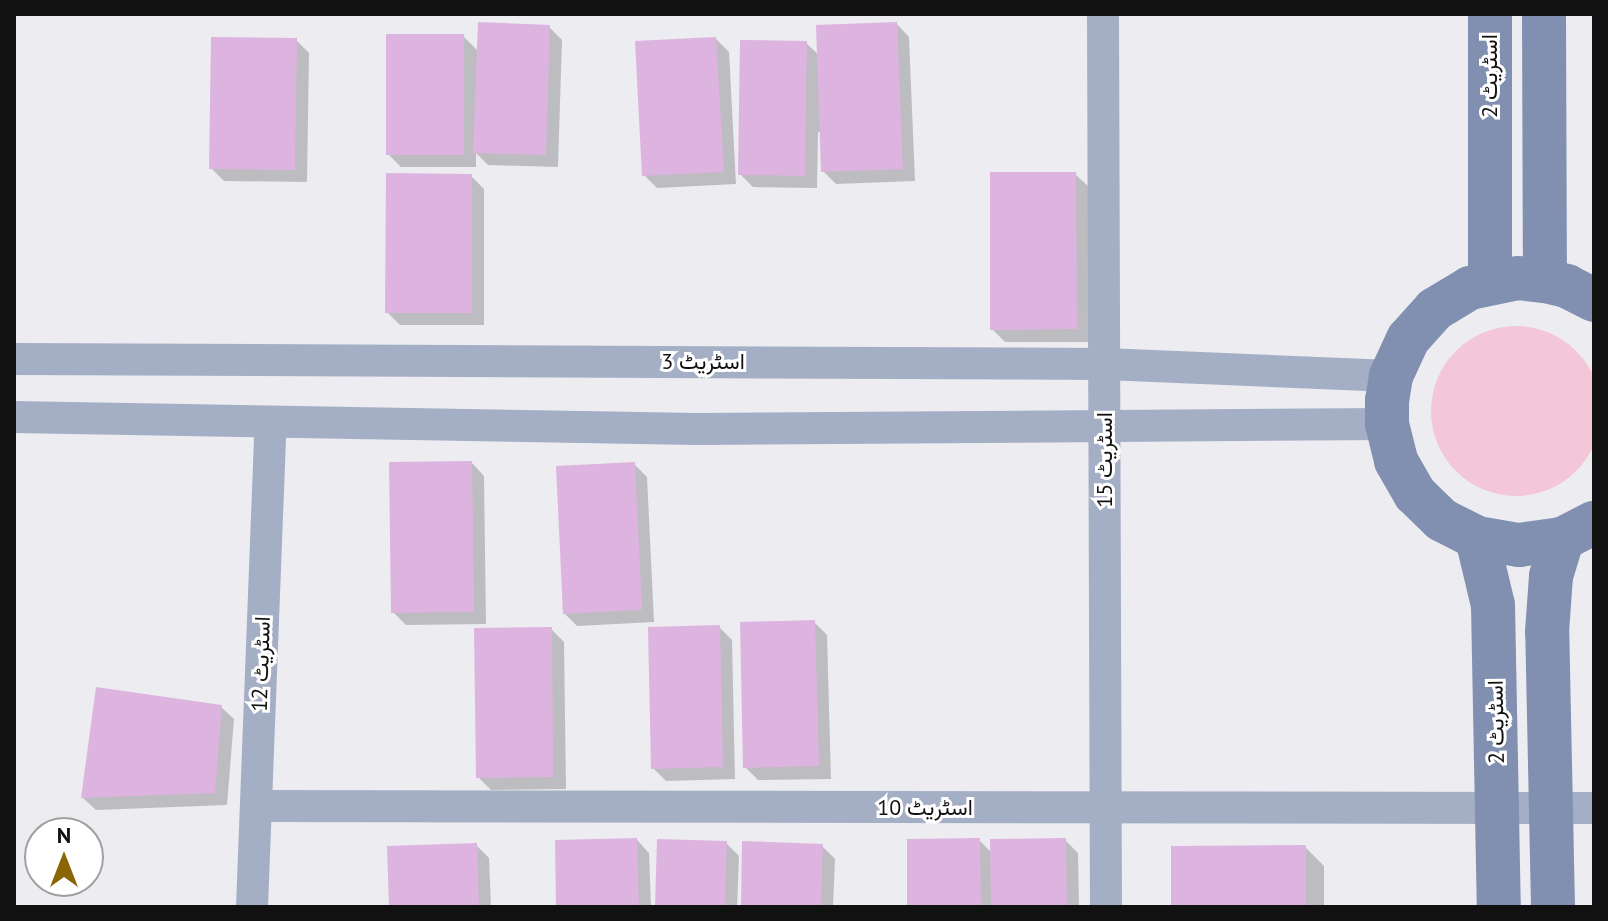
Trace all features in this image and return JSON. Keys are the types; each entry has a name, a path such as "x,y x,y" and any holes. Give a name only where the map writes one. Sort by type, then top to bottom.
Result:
{"main road":[{"name":"اسٹریٹ 2","path":"1490,14 1490,281"},
{"path":"1544,14 1545,281"},
{"path":"1578,531 1519,545 1477,538 1442,520 1415,494 1396,461 1387,424 1391,376 1408,339 1421,323 1452,297 1490,281 1518,278 1567,286 1594,300"},
{"path":"1553,907 1547,632 1551,576 1578,531"},
{"name":"اسٹریٹ 2","path":"1477,538 1493,605 1499,907"}],"street":[{"name":"اسٹریٹ 15","path":"1103,14 1106,907"},
{"name":"اسٹریٹ 3","path":"14,359 1105,364 1391,376"},
{"path":"14,417 698,429 1387,424"},
{"name":"اسٹریٹ 12","path":"252,907 271,422"},
{"name":"اسٹریٹ 10","path":"256,806 1594,808"}],"shaded area":[{"path":"1516,326 1548,333 1576,351 1594,379 1601,411 1594,443 1576,471 1548,489 1516,496 1484,489 1456,471 1438,443 1431,411 1438,379 1456,351 1484,333"}],"building":[{"path":"478,22 550,25 546,155 473,153"},
{"path":"897,22 903,169 821,172 816,25"},
{"path":"386,34 464,34 464,155 386,155"},
{"path":"211,37 297,38 295,170 209,169"},
{"path":"716,37 724,172 642,176 635,41"},
{"path":"740,40 807,41 805,176 738,175"},
{"path":"990,172 1076,172 1077,329 990,330"},
{"path":"386,173 472,174 472,313 385,313"},
{"path":"472,461 474,612 391,613 389,462"},
{"path":"635,462 642,610 563,614 556,466"},
{"path":"815,620 819,766 743,768 740,622"},
{"path":"720,625 723,767 651,769 648,627"},
{"path":"552,627 553,777 476,778 474,628"},
{"path":"96,687 222,705 215,793 81,798"},
{"path":"637,838 639,907 556,907 555,840"},
{"path":"980,838 981,907 907,907 907,839"},
{"path":"1066,838 1067,907 991,907 990,839"},
{"path":"657,839 727,841 725,907 655,907"},
{"path":"742,841 823,844 821,907 741,907"},
{"path":"477,843 479,907 389,907 387,846"},
{"path":"1306,845 1306,907 1171,907 1171,846"}]}
